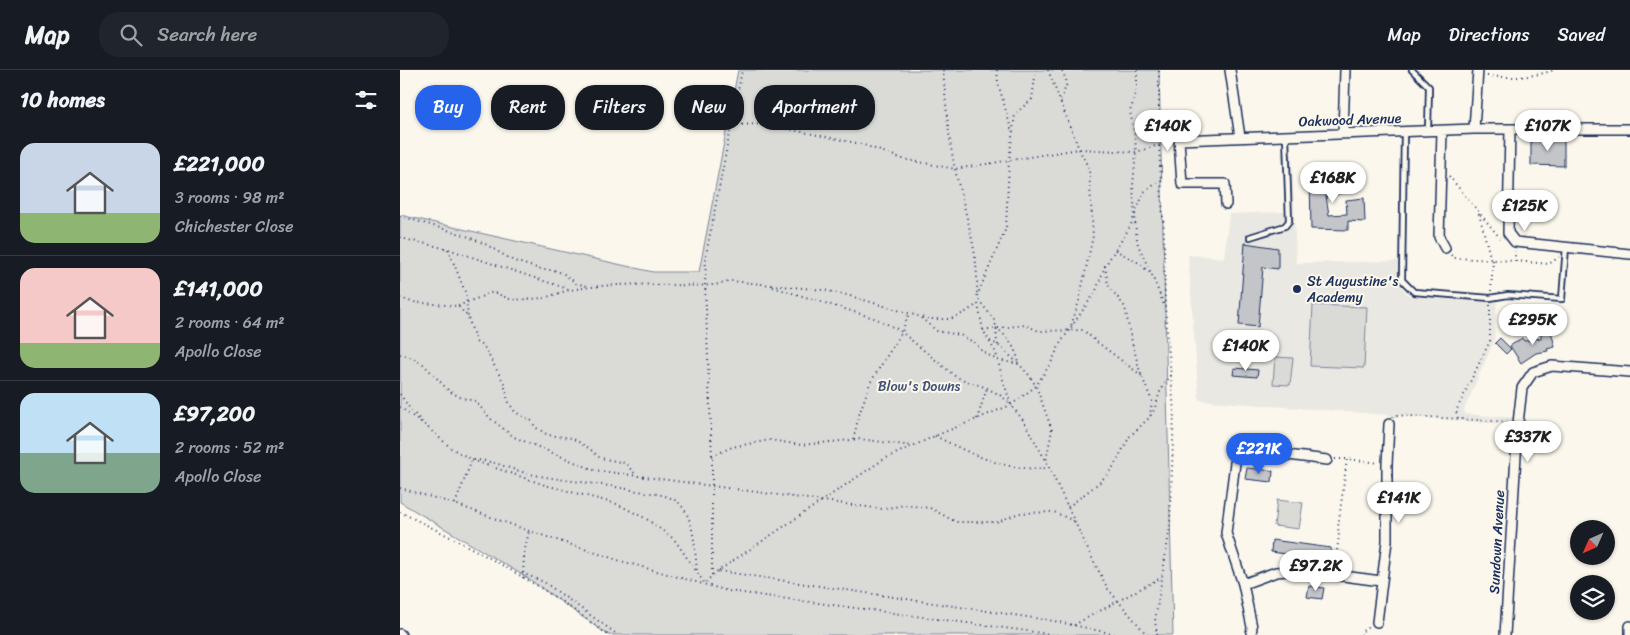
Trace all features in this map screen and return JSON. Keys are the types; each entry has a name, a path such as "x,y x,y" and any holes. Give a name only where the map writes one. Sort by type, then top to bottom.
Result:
{"street":[{"path":"1230,70 1240,137"},
{"path":"1343,134 1345,70"},
{"path":"1474,129 1478,72"},
{"name":"Oakwood Avenue","path":"1179,140 1474,129 1630,129"},
{"path":"1510,129 1508,232 1515,242 1566,252 1630,254"},
{"path":"1442,131 1439,237 1445,248"},
{"path":"1179,140 1182,184 1225,184 1226,204"},
{"name":"Sundown Avenue","path":"1505,635 1518,423 1522,388 1533,372 1552,366 1630,372"},
{"path":"1377,622 1387,541 1386,464 1389,424"},
{"path":"1251,635 1252,628 1243,584 1226,533 1235,463 1239,453 1248,450 1327,460"},
{"path":"1243,584 1276,572 1298,570 1381,581"},
{"path":"1630,626 1630,635"}],"lane":[{"path":"1412,70 1430,87 1428,132"},
{"path":"1404,132 1402,280 1414,292 1490,298 1508,295 1562,299 1566,252"},
{"path":"1250,237 1285,226 1289,221 1286,135"}],"path":[{"path":"739,85 742,70"},
{"path":"943,70 947,122 955,169 972,235 978,284 977,296 983,330 993,347 1011,405"},
{"path":"997,70 998,83 1012,134"},
{"path":"977,296 1006,228 1009,160 1015,114 1032,99 1036,70"},
{"path":"1048,70 1089,170 1093,236 1075,316 1069,330"},
{"path":"1061,102 1068,83 1062,70"},
{"path":"1137,70 1137,89 1130,112 1135,135 1136,152 1133,185 1138,244 1165,307"},
{"path":"1157,635 1155,621 1170,527 1174,411 1165,307 1159,145 1159,70"},
{"path":"1478,72 1515,78 1533,76 1554,70"},
{"path":"744,124 764,124 861,144 903,159 955,169 1079,148 1136,152 1179,140"},
{"path":"712,575 712,456 705,285 706,255 731,130"},
{"path":"1441,166 1500,238 1515,242 1515,261"},
{"path":"705,584 712,575 884,459 1011,405 1036,386 1069,330 1096,291 1105,266 1130,227 1144,192 1161,180"},
{"path":"1458,418 1456,411 1490,341 1492,260 1479,212"},
{"path":"400,216 464,235 485,244 514,261 543,270 554,270 564,274 576,284 589,286 705,285 731,281 823,290 847,295 928,319 950,319 978,304"},
{"path":"400,238 448,249 571,290"},
{"path":"1445,248 1454,258 1549,264 1566,252"},
{"path":"448,249 466,294 468,318 476,342 484,347 504,383 508,401 515,412 532,421 536,427 548,435 572,438 590,449 600,458 626,463 637,476"},
{"path":"1115,250 1139,263 1152,275"},
{"path":"1105,266 1108,284 1125,307 1130,334 1142,376 1152,400 1149,418"},
{"path":"768,285 878,319 902,332 956,377 987,388 1011,405 1023,420 1046,461 1108,589 1147,635"},
{"path":"400,298 412,302 458,306 493,292 512,300 544,298 589,286"},
{"path":"977,296 994,321 998,345"},
{"path":"458,306 468,318"},
{"path":"854,440 858,418 870,383 902,332 909,313"},
{"path":"919,316 937,331 960,335 975,343 983,352 997,360 1019,364"},
{"path":"983,330 1025,326 1039,331 1084,330 1096,342 1142,376"},
{"path":"996,328 1005,334 1017,353 1019,364"},
{"path":"989,341 998,345 1019,364 1036,386 1052,430 1046,461"},
{"path":"400,354 413,358 423,364 448,391 462,398 475,401 491,419 514,437 594,470 882,509 905,505 930,508 956,522 998,522 1020,513 1054,512 1076,522"},
{"path":"1068,507 1100,482 1112,469 1130,436 1149,418 1154,410 1160,392 1172,373"},
{"path":"977,419 987,388"},
{"path":"400,394 410,409 426,426"},
{"path":"400,407 451,448 472,460 545,485 616,504 645,518 674,539 705,584"},
{"path":"1389,424 1394,415 1518,423"},
{"path":"935,436 998,464 1032,469 1049,468"},
{"path":"712,456 732,447 770,440 801,446 860,439 912,446"},
{"path":"1327,460 1347,459 1386,464"},
{"path":"1334,575 1347,459"},
{"path":"455,504 472,460"},
{"path":"472,460 483,460 530,474 671,498 684,509 688,517 694,539 697,573"},
{"path":"400,488 455,504 529,531 621,561 728,591 1057,635"},
{"path":"400,512 461,541 523,578 608,635"},
{"path":"523,578 522,573 529,531"},
{"path":"719,571 947,604 1074,625 1119,635"},
{"path":"522,573 544,582 618,635"},
{"path":"1074,625 1162,577"},
{"path":"1361,635 1361,632 1377,622"}],"shaded area":[{"name":"St Augustine's Academy","path":"1281,153 1292,153 1296,263 1399,261 1399,284 1408,295 1497,299 1494,341 1464,410 1466,414 1516,418 1516,425 1199,400 1188,255 1224,258 1229,214 1288,212"}],"green space":[{"name":"Blow's Downs","path":"738,70 1159,70 1173,635 608,635 526,577 400,502 400,215 653,272 699,272 726,130 744,130 744,85 735,85"},
{"path":"1313,305 1367,307 1364,368 1310,366"},
{"path":"1275,357 1293,358 1290,385 1273,384"},
{"path":"1277,500 1303,503 1299,529 1274,526"}],"building":[{"path":"1531,138 1564,139 1564,166 1531,165"},
{"path":"1347,176 1347,192 1326,196 1329,215 1347,214 1346,200 1364,198 1365,222 1348,221 1348,230 1311,229 1310,177"},
{"path":"1245,243 1278,248 1278,269 1263,267 1258,327 1239,325"},
{"path":"1551,331 1555,347 1547,349 1548,351 1536,353 1521,363 1510,346 1522,338 1524,341 1541,338 1541,333"},
{"path":"1500,338 1511,349 1506,354 1495,343"},
{"path":"1234,368 1258,370 1257,377 1233,375"},
{"path":"1247,468 1273,471 1272,482 1245,479"},
{"path":"1272,540 1331,548 1330,560 1271,552"},
{"path":"1309,586 1324,588 1322,599 1307,597"}],"place":[{"name":"St Augustine's Academy","path":"1297,289"}]}
